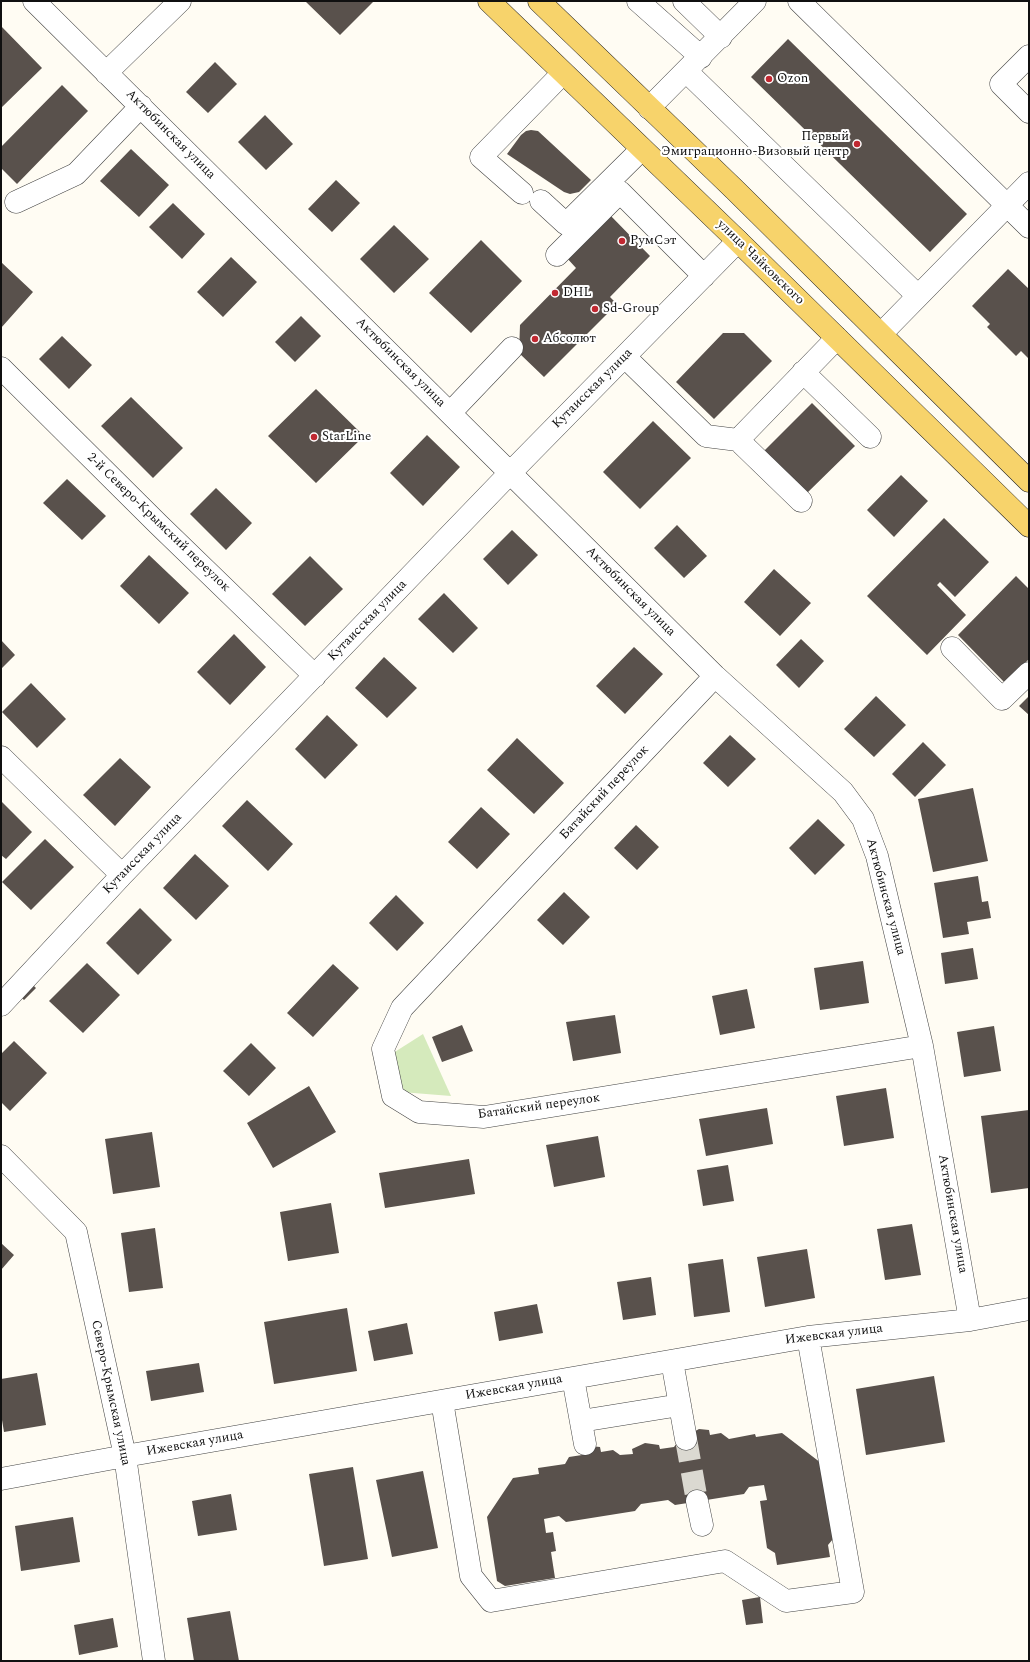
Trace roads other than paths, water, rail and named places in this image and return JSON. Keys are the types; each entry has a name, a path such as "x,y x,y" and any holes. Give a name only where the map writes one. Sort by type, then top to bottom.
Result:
{"main road":[{"name":"улица Чайковского","path":"489,1 738,241 1029,526"},
{"path":"539,1 735,190 1029,481"}],"street":[{"name":"Актюбинская улица","path":"34,1 715,676 843,792 863,819 877,856 922,1046 970,1320"},
{"path":"106,73 180,1"},
{"path":"638,1 694,64 918,296"},
{"path":"684,1 721,37"},
{"path":"649,108 755,1"},
{"path":"799,1 1029,227"},
{"path":"1029,56 1001,84 1029,112"},
{"path":"563,73 481,157 566,224 642,149"},
{"path":"16,202 76,174 141,106"},
{"path":"881,334 1029,183"},
{"path":"557,254 620,192 704,276"},
{"name":"Кутаисская улица","path":"1,1005 122,875 510,473 738,241"},
{"path":"738,440 836,338"},
{"path":"450,413 512,348"},
{"path":"625,357 706,436 738,440 801,501"},
{"name":"2-й Северо-Крымский переулок","path":"1,368 158,524 315,676"},
{"path":"803,372 870,437"},
{"path":"952,648 1002,699 1029,673"},
{"name":"Батайский переулок","path":"715,676 402,1008 383,1049 393,1096 419,1112 484,1117 922,1046"},
{"path":"1,757 122,875"},
{"name":"Северо-Крымская улица","path":"1,1156 76,1232 125,1456 154,1661"},
{"name":"Ижевская улица","path":"1,1479 808,1336 970,1320 1029,1309"},
{"path":"442,1401 471,1576 491,1601 724,1561 786,1601 853,1592 808,1336"},
{"path":"672,1361 686,1439"},
{"path":"573,1378 584,1444"},
{"path":"581,1421 680,1404"},
{"path":"697,1501 702,1525"}],"tunnel":[{"path":"686,1439 697,1501"}],"place":[{"name":"Ozon","path":"769,79"},
{"name":"Первый Эмиграционно-Визовый центр","path":"857,144"},
{"name":"РумСэт","path":"622,241"},
{"name":"DHL","path":"555,293"},
{"name":"Sd-Group","path":"595,309"},
{"name":"Абсолют","path":"535,339"},
{"name":"StarLine","path":"314,437"}]}
